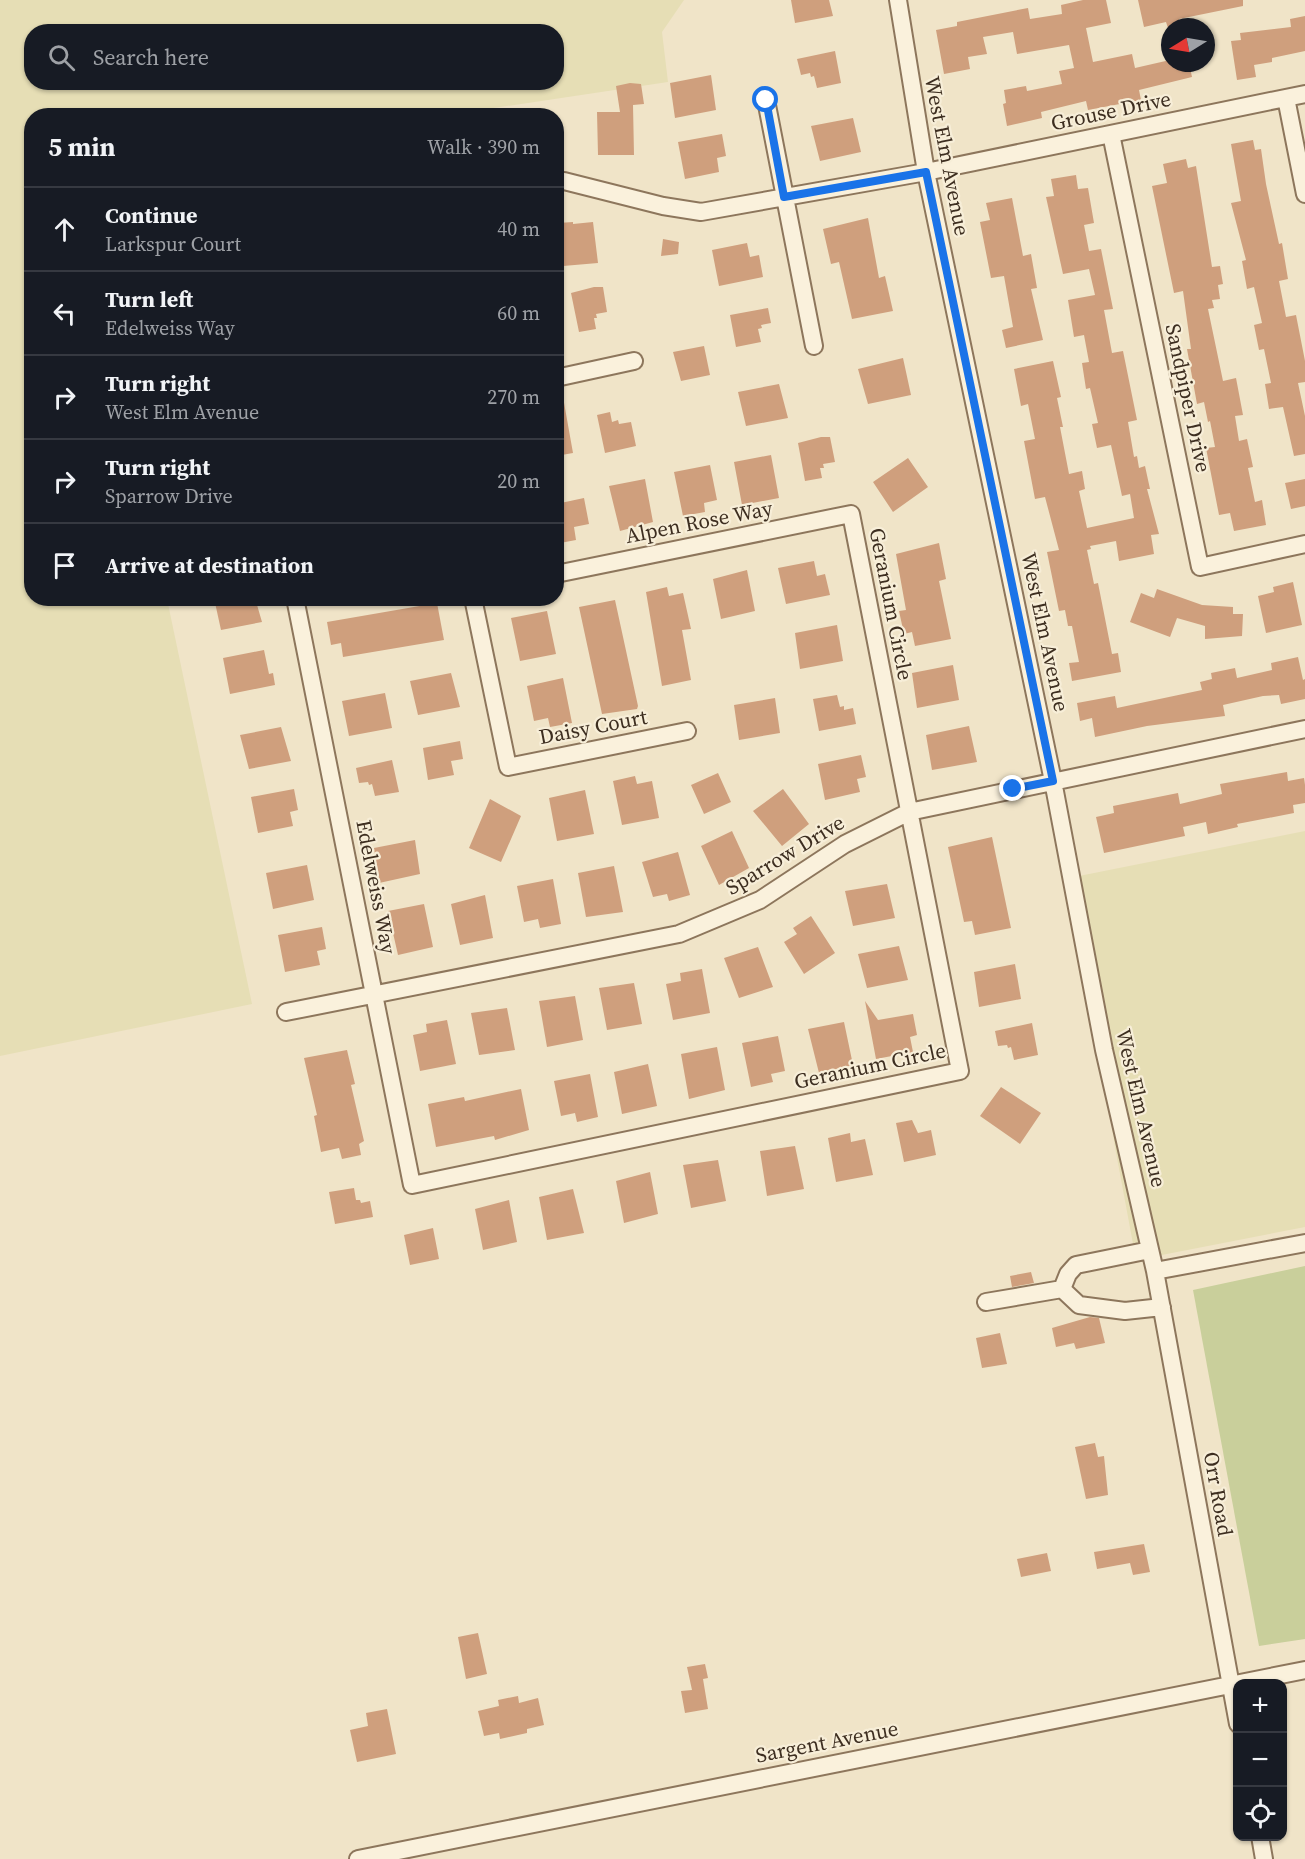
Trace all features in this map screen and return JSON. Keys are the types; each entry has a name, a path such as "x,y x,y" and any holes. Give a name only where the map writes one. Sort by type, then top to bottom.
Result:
{"street":[{"name":"West Elm Avenue","path":"898,0 926,172 1053,781 1104,1050 1155,1271"},
{"name":"Grouse Drive","path":"926,172 1305,94"},
{"path":"1286,98 1305,194"},
{"path":"766,100 814,346"},
{"name":"Sandpiper Drive","path":"1111,134 1200,567 1305,544"},
{"path":"564,181 663,206 701,212 926,172"},
{"path":"564,376 634,361"},
{"name":"Alpen Rose Way","path":"564,572 850,514"},
{"name":"Geranium Circle","path":"412,1185 960,1071 850,514"},
{"name":"Edelweiss Way","path":"297,606 412,1185"},
{"name":"Daisy Court","path":"475,606 508,767 687,731"},
{"name":"Sparrow Drive","path":"286,1012 679,934 760,900 845,844 909,812 1305,729"},
{"path":"1155,1271 1305,1243"},
{"path":"1062,1289 1068,1274 1076,1265 1150,1250"},
{"name":"Orr Road","path":"1155,1271 1233,1699"},
{"path":"986,1302 1062,1289"},
{"path":"1062,1289 1079,1305 1125,1311 1162,1306"},
{"name":"Sargent Avenue","path":"358,1859 1305,1670"},
{"path":"1261,1841 1264,1859"}],"shaded area":[{"path":"0,0 684,0 662,32 668,82 494,108 24,108 24,606 168,606 252,1004 0,1056"},
{"path":"1305,831 1305,1227 1136,1260 1115,1147 1074,877"}],"green space":[{"path":"1305,1266 1305,1639 1259,1646 1193,1290"}],"building":[{"path":"791,0 829,0 833,16 795,23"},
{"path":"1083,0 1106,0 1111,23 1086,28 1093,62 1132,54 1135,68 1161,62 1161,72 1191,72 1192,77 1139,90 1141,100 1088,110 1086,101 1041,112 1042,118 1007,126 1003,104 1006,103 1004,90 1026,86 1027,91 1062,84 1059,71 1074,68 1069,45 1017,54 1013,32 983,37 987,54 968,57 970,69 944,74 936,30 957,26 957,22 1028,8 1030,19 1062,14 1061,5"},
{"path":"1138,0 1243,0 1243,6 1184,18 1161,18 1161,23 1144,27"},
{"path":"1305,16 1305,51 1272,58 1272,62 1254,65 1256,77 1237,80 1231,41 1241,40 1240,33 1291,27 1290,19"},
{"path":"835,51 841,83 817,88 814,76 811,77 810,73 801,75 797,59"},
{"path":"711,75 716,110 675,118 670,83"},
{"path":"630,83 641,84 644,104 633,105 634,155 598,155 597,112 620,112 616,86"},
{"path":"853,118 861,152 820,161 811,126"},
{"path":"722,134 726,156 717,158 719,172 685,179 678,142"},
{"path":"1253,140 1255,150 1261,149 1279,244 1282,243 1288,279 1279,281 1286,317 1296,315 1305,361 1305,382 1298,383 1305,416 1305,454 1294,456 1283,407 1269,409 1265,384 1271,383 1264,349 1259,350 1254,325 1262,323 1254,287 1247,289 1242,261 1246,260 1231,203 1241,201 1231,144"},
{"path":"1186,159 1188,168 1196,166 1212,267 1220,266 1223,284 1218,285 1220,299 1212,300 1214,308 1208,309 1223,381 1236,378 1243,415 1235,416 1239,441 1247,439 1253,467 1248,468 1255,502 1262,500 1266,525 1234,531 1230,513 1219,515 1206,448 1215,447 1210,421 1208,422 1204,402 1197,404 1187,349 1191,349 1183,291 1174,293 1152,186 1167,183 1163,164"},
{"path":"1076,175 1078,189 1088,188 1094,223 1084,225 1089,251 1101,249 1113,309 1104,310 1112,353 1123,351 1137,420 1128,422 1134,457 1137,456 1139,468 1145,466 1150,489 1147,489 1159,534 1151,535 1154,554 1119,561 1116,541 1090,546 1091,549 1087,550 1094,584 1098,583 1112,654 1118,653 1121,672 1072,681 1069,663 1079,662 1072,626 1068,626 1065,610 1059,611 1047,552 1059,550 1045,497 1035,499 1024,441 1035,439 1028,404 1021,406 1014,369 1053,361 1061,397 1057,398 1063,427 1060,427 1069,474 1082,471 1085,489 1079,491 1087,528 1134,518 1130,494 1122,496 1111,445 1097,448 1092,424 1098,423 1090,388 1086,389 1082,363 1089,362 1084,335 1074,337 1068,300 1095,295 1089,269 1063,274 1046,197 1054,196 1051,179"},
{"path":"1012,198 1023,256 1031,254 1037,288 1031,289 1043,340 1006,348 1002,330 1013,327 1004,276 991,278 980,222 990,220 986,203"},
{"path":"868,218 879,278 885,276 893,311 852,319 839,262 831,264 823,229"},
{"path":"593,222 598,263 564,266 564,223"},
{"path":"663,239 679,242 678,254 661,256"},
{"path":"747,243 750,257 759,255 763,277 719,286 712,250"},
{"path":"603,287 607,312 596,314 597,318 594,318 596,329 579,332 571,293"},
{"path":"768,308 771,323 761,325 762,328 758,329 761,342 736,347 730,315"},
{"path":"704,346 710,375 681,381 673,352"},
{"path":"903,358 911,395 868,404 858,369"},
{"path":"779,384 788,418 746,426 738,392"},
{"path":"564,403 573,453 564,455"},
{"path":"610,412 612,422 618,420 619,424 631,422 636,446 605,453 597,415"},
{"path":"830,437 835,462 823,464 824,468 820,468 822,478 805,481 798,443"},
{"path":"771,455 779,498 742,505 734,462"},
{"path":"908,458 928,487 893,512 873,482"},
{"path":"710,465 717,500 704,503 705,512 683,516 674,472"},
{"path":"645,479 653,522 620,531 609,486"},
{"path":"1305,479 1305,506 1291,509 1285,483"},
{"path":"584,498 589,524 574,527 576,540 564,542 564,502"},
{"path":"939,543 946,579 939,581 951,639 915,646 912,632 904,634 899,611 906,610 896,554"},
{"path":"814,561 817,576 825,574 830,595 786,604 778,568"},
{"path":"747,570 755,611 721,619 713,579"},
{"path":"1293,582 1302,625 1266,633 1258,596 1274,592 1273,587"},
{"path":"667,587 669,596 683,593 691,629 682,630 691,680 662,686 646,592"},
{"path":"1157,589 1202,605 1233,607 1233,614 1243,614 1242,636 1205,639 1205,626 1177,618 1170,637 1130,622 1141,593 1154,598"},
{"path":"615,600 638,706 637,709 602,714 579,607"},
{"path":"216,606 257,606 262,622 221,630"},
{"path":"420,606 438,606 444,640 343,657 341,643 331,645 327,622"},
{"path":"547,611 556,654 520,661 511,618"},
{"path":"837,625 843,661 800,669 795,633"},
{"path":"264,650 269,674 273,673 275,685 230,694 223,658"},
{"path":"1298,657 1303,680 1305,679 1305,699 1281,704 1279,695 1263,696 1223,705 1225,716 1147,726 1095,737 1092,718 1080,721 1077,703 1115,696 1117,708 1202,690 1200,682 1212,679 1211,673 1235,668 1237,678 1272,670 1271,663"},
{"path":"953,665 959,700 917,708 912,673"},
{"path":"451,673 460,707 418,715 410,681"},
{"path":"563,678 572,723 550,727 548,718 534,721 527,686"},
{"path":"385,693 392,728 349,736 342,701"},
{"path":"837,695 840,707 844,706 844,710 853,708 856,724 819,731 813,699"},
{"path":"775,698 780,733 739,740 734,705"},
{"path":"969,726 977,762 932,770 926,735"},
{"path":"281,727 291,761 249,769 240,735"},
{"path":"460,741 463,759 451,761 454,775 428,780 423,748"},
{"path":"861,755 866,777 857,779 860,792 825,800 818,764"},
{"path":"392,760 399,792 375,796 372,784 359,783 356,768"},
{"path":"1287,772 1288,781 1304,778 1305,803 1293,805 1294,813 1237,824 1238,827 1208,834 1206,822 1183,827 1185,836 1104,853 1096,817 1114,813 1113,806 1178,793 1180,804 1222,794 1220,784"},
{"path":"718,773 731,802 704,814 691,785"},
{"path":"635,776 637,784 652,781 659,818 622,825 613,781"},
{"path":"294,789 298,810 290,812 293,826 258,833 251,797"},
{"path":"783,789 809,824 782,846 753,811"},
{"path":"585,790 594,834 557,841 549,798"},
{"path":"490,799 521,816 501,862 469,848"},
{"path":"732,831 749,868 719,885 701,846"},
{"path":"992,837 1011,928 975,935 972,921 964,922 948,847"},
{"path":"415,840 420,874 379,883 374,848"},
{"path":"678,852 690,895 669,901 667,894 653,897 642,862"},
{"path":"307,865 314,900 273,909 266,873"},
{"path":"614,866 623,912 586,917 578,873"},
{"path":"553,879 561,924 540,928 538,919 524,922 517,886"},
{"path":"887,884 895,918 853,926 845,891"},
{"path":"485,895 493,938 460,945 451,904"},
{"path":"424,904 433,947 398,955 388,911"},
{"path":"811,916 835,953 804,974 784,942 797,934 793,928"},
{"path":"322,927 326,949 317,951 320,965 285,972 278,935"},
{"path":"899,946 908,980 867,988 858,954"},
{"path":"758,947 773,987 739,998 724,958"},
{"path":"1015,964 1021,999 979,1007 974,972"},
{"path":"702,969 710,1013 673,1020 666,984 681,981 680,973"},
{"path":"634,983 642,1024 607,1030 599,988"},
{"path":"575,996 583,1040 547,1047 539,1001"},
{"path":"865,1001 878,1020 913,1014 917,1035 910,1037 913,1052 876,1059"},
{"path":"507,1008 515,1050 479,1055 471,1013"},
{"path":"447,1020 456,1064 420,1071 413,1035 427,1032 426,1024"},
{"path":"844,1022 853,1065 819,1073 808,1029"},
{"path":"1032,1023 1038,1055 1014,1060 1011,1047 998,1046 995,1031"},
{"path":"778,1036 785,1071 771,1074 773,1082 751,1087 742,1043"},
{"path":"717,1047 725,1090 689,1099 681,1054"},
{"path":"347,1050 355,1084 351,1085 364,1141 359,1144 361,1155 342,1159 339,1148 321,1152 314,1116 317,1115 304,1058"},
{"path":"648,1064 657,1106 622,1114 614,1072"},
{"path":"590,1074 598,1117 577,1122 575,1113 561,1116 554,1081"},
{"path":"1001,1087 1041,1113 1020,1144 980,1116"},
{"path":"521,1089 529,1130 495,1140 494,1136 436,1147 428,1104 464,1097 465,1101"},
{"path":"912,1120 918,1133 931,1130 936,1155 904,1162 896,1123"},
{"path":"850,1133 851,1142 865,1139 873,1175 836,1182 828,1138"},
{"path":"795,1146 804,1189 767,1196 760,1151"},
{"path":"718,1160 726,1201 691,1208 683,1165"},
{"path":"650,1172 658,1214 624,1223 616,1181"},
{"path":"354,1188 356,1200 360,1200 361,1203 370,1201 373,1217 335,1224 329,1192"},
{"path":"573,1189 584,1233 547,1240 539,1197"},
{"path":"509,1200 517,1242 483,1250 475,1209"},
{"path":"433,1228 439,1259 410,1265 404,1235"},
{"path":"1031,1272 1034,1283 1012,1287 1010,1276"},
{"path":"1090,1317 1099,1318 1105,1343 1076,1349 1074,1343 1056,1347 1052,1328"},
{"path":"1000,1333 1007,1364 982,1368 976,1338"},
{"path":"1095,1443 1098,1457 1104,1456 1108,1495 1086,1499 1075,1447"},
{"path":"1144,1544 1150,1572 1133,1575 1130,1563 1097,1569 1094,1552"},
{"path":"1047,1553 1051,1571 1021,1577 1017,1559"},
{"path":"478,1633 487,1674 466,1679 458,1637"},
{"path":"705,1664 708,1678 703,1679 708,1709 685,1713 681,1691 692,1690 687,1667"},
{"path":"518,1696 519,1703 538,1698 544,1725 527,1729 527,1733 500,1739 499,1733 484,1736 478,1711 499,1706 498,1700"},
{"path":"387,1709 396,1754 357,1762 350,1730 368,1726 366,1713"}],"route":[{"path":"766,100 784,197 926,172 1053,781 1013,789"}]}
